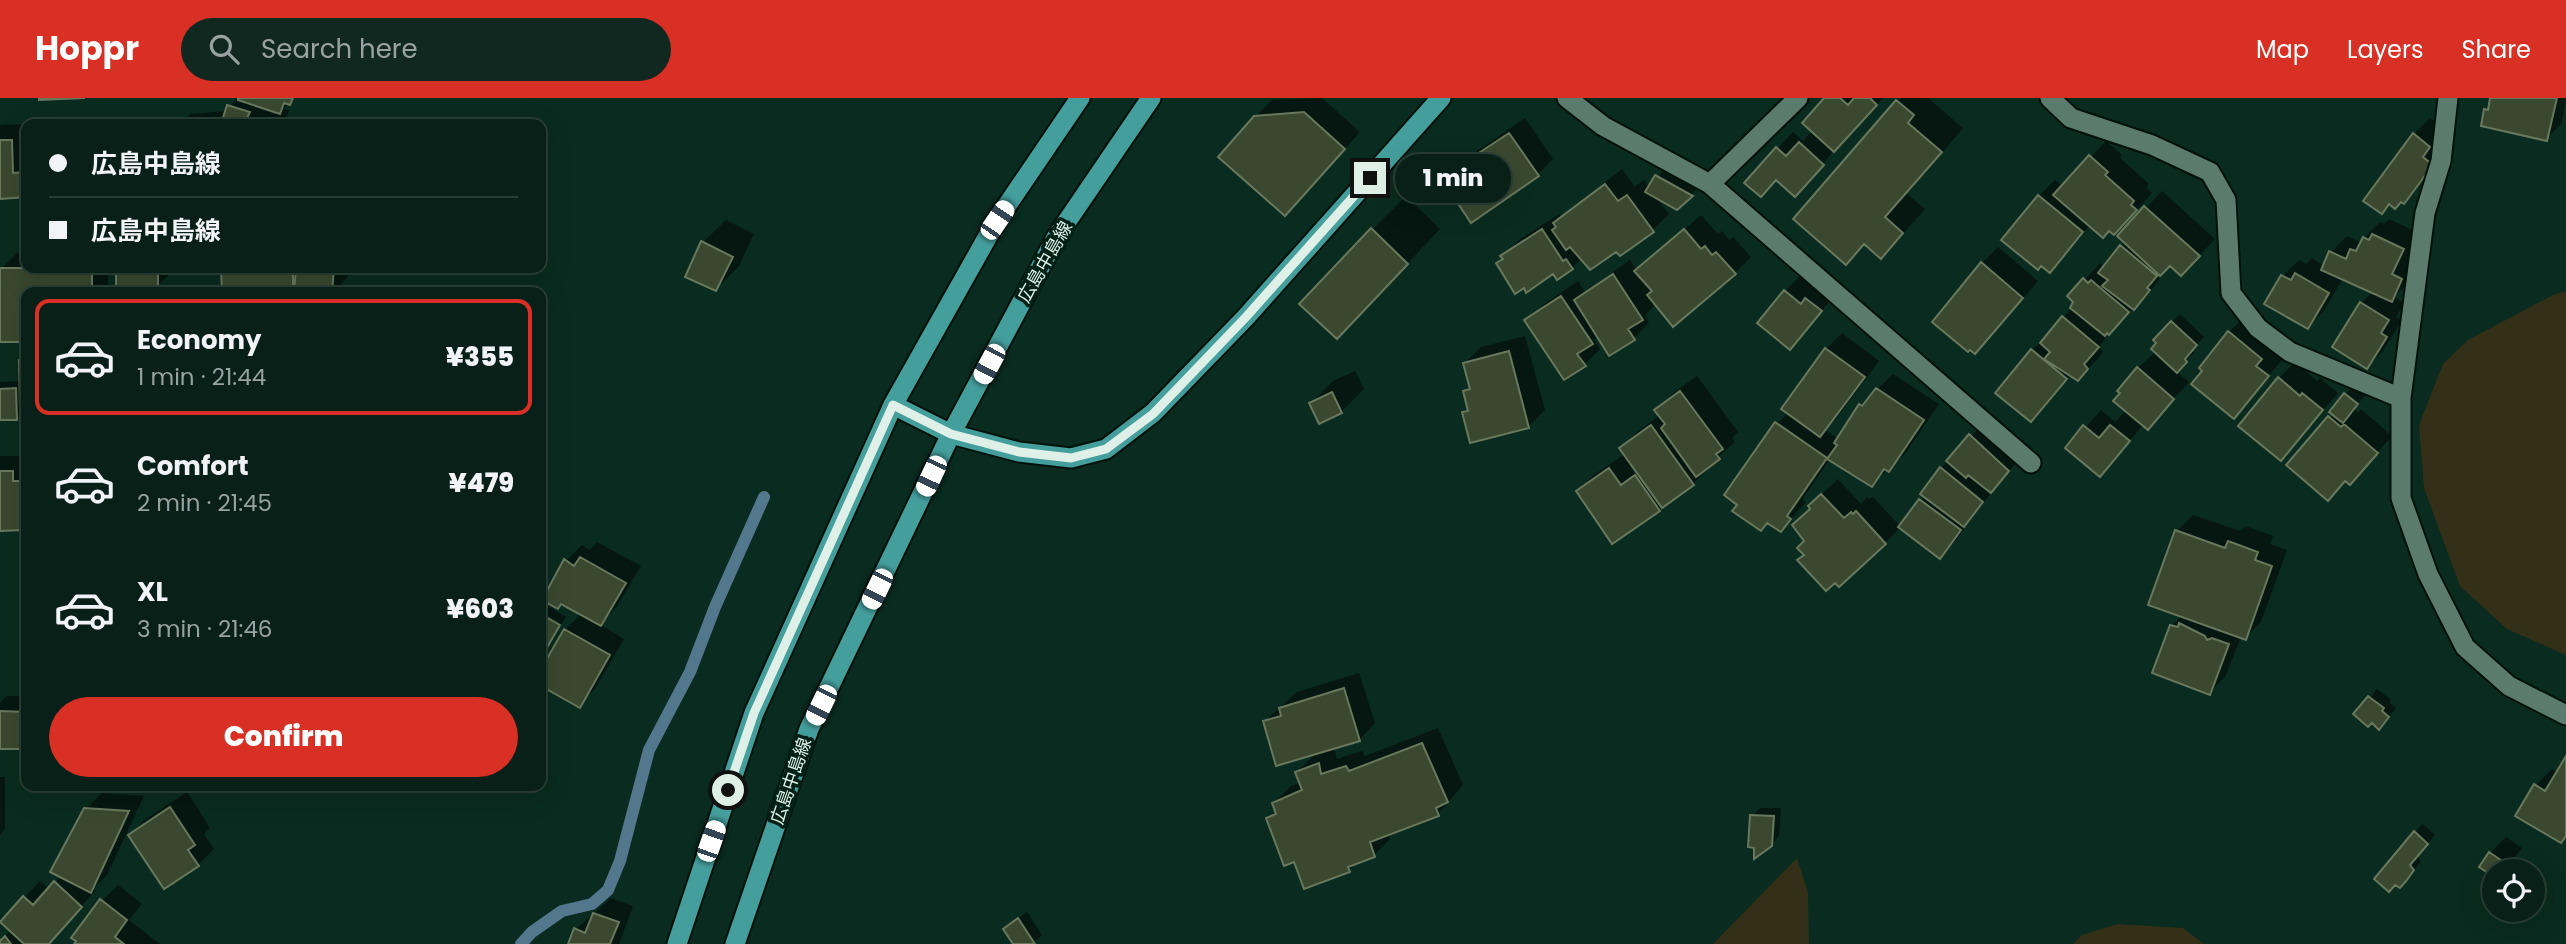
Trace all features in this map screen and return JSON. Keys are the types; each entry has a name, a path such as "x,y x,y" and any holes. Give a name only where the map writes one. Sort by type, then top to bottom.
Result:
{"main road":[{"path":"677,944 754,713 893,405 997,220 1080,98"},
{"name":"広島中島線","path":"735,944 809,729 951,434 1057,236 1151,98"},
{"path":"893,405 951,434 1019,452 1071,458 1106,449 1153,414 1246,317 1441,98"}],"street":[{"path":"1567,98 1603,127 1710,184 2031,463"},
{"path":"1710,184 1798,98"},
{"path":"2050,98 2071,118 2152,145 2210,172 2226,200 2231,293 2258,328 2290,352 2401,398"},
{"path":"2448,98 2441,161 2425,213 2401,398 2401,498 2428,574 2465,647 2509,686 2566,715"}],"shaded area":[{"path":"2566,291 2566,655 2507,629 2460,586 2424,488 2419,425 2443,364 2468,340 2553,295"},
{"path":"1797,858 1808,893 1809,944 1713,944"},
{"path":"2117,924 2183,928 2204,944 2073,944 2082,935"}],"building":[{"path":"39,98 85,98 39,100"},
{"path":"238,98 293,98 290,105 284,103 280,114"},
{"path":"1824,98 1840,98 1848,105 1854,98 1870,98 1877,105 1834,152 1802,123"},
{"path":"2490,98 2557,98 2547,141 2481,126 2484,109 2488,110"},
{"path":"1896,100 1914,115 1908,123 1942,152 1885,217 1903,233 1881,259 1864,244 1846,265 1793,219"},
{"path":"227,105 250,112 247,118 250,119 223,119"},
{"path":"1304,112 1345,149 1285,216 1218,157 1254,116"},
{"path":"1509,133 1539,176 1471,223 1441,178"},
{"path":"2413,133 2430,147 2423,157 2433,165 2404,204 2401,202 2395,209 2389,204 2382,214 2363,201"},
{"path":"0,140 12,140 13,173 21,172 21,197 0,199"},
{"path":"1799,142 1824,165 1795,197 1776,180 1761,197 1744,183 1776,147 1786,156"},
{"path":"2089,155 2108,172 2105,175 2134,201 2131,205 2137,210 2114,235 2109,231 2103,238 2053,195"},
{"path":"1655,175 1693,196 1677,210 1645,192"},
{"path":"1605,184 1618,201 1627,195 1654,232 1620,256 1616,252 1590,270 1570,247 1566,250 1552,230 1556,227 1553,223"},
{"path":"2038,195 2083,232 2050,273 2041,266 2038,270 2001,240"},
{"path":"2144,206 2200,256 2181,276 2170,266 2160,276 2117,236"},
{"path":"1371,228 1408,264 1337,339 1299,304"},
{"path":"1542,229 1563,261 1566,259 1573,269 1557,280 1553,274 1526,293 1524,288 1515,294 1496,263 1503,259 1500,256"},
{"path":"1684,229 1701,249 1705,246 1712,255 1716,252 1736,274 1673,327 1647,295 1652,291 1634,271"},
{"path":"2372,234 2404,249 2392,274 2402,279 2392,302 2321,270 2329,251 2346,259 2350,249 2356,251 2363,237 2369,240"},
{"path":"701,241 733,257 716,291 685,277"},
{"path":"2120,245 2157,276 2134,310 2102,286 2108,280 2098,273"},
{"path":"1981,262 2023,298 1975,354 1970,350 1968,352 1932,322"},
{"path":"0,268 21,268 21,273 92,273 92,287 21,287 21,342 0,342"},
{"path":"116,273 158,273 158,287 116,287"},
{"path":"221,273 293,273 293,287 222,287"},
{"path":"296,273 334,273 332,287 294,287"},
{"path":"2295,273 2329,293 2308,329 2264,304 2281,275 2291,280"},
{"path":"1613,274 1643,320 1628,329 1635,340 1609,356 1574,300"},
{"path":"2083,278 2088,283 2091,280 2129,312 2109,335 2107,333 2105,336 2070,308 2073,302 2067,296"},
{"path":"1784,290 1801,304 1805,298 1822,311 1790,350 1757,323"},
{"path":"1561,296 1593,344 1577,354 1586,366 1564,380 1524,320"},
{"path":"2360,302 2389,320 2381,333 2387,337 2367,369 2332,347"},
{"path":"2062,316 2099,347 2084,364 2088,369 2078,381 2044,359 2050,352 2040,343"},
{"path":"2171,321 2197,345 2177,373 2151,349 2156,343 2153,340"},
{"path":"2228,331 2262,359 2256,366 2269,376 2234,419 2191,384 2202,371 2199,368"},
{"path":"1825,348 1865,377 1820,437 1781,409"},
{"path":"2031,349 2067,379 2031,422 1995,393"},
{"path":"1509,351 1529,428 1470,443 1462,412 1468,411 1463,391 1470,389 1463,363"},
{"path":"21,360 21,408 20,408"},
{"path":"2137,367 2174,399 2148,430 2113,401 2120,393 2117,391"},
{"path":"2278,377 2300,396 2302,393 2323,410 2281,461 2238,426"},
{"path":"16,388 17,420 0,420 0,389"},
{"path":"1876,388 1924,420 1889,472 1884,469 1872,487 1827,459 1859,404 1862,406"},
{"path":"1680,391 1723,449 1716,454 1720,459 1696,477 1661,428 1665,424 1654,410"},
{"path":"1332,392 1342,413 1319,424 1309,403"},
{"path":"2344,393 2358,404 2343,423 2329,412"},
{"path":"2328,416 2341,427 2344,424 2378,453 2350,485 2345,481 2328,501 2286,465"},
{"path":"1775,422 1827,458 1787,516 1791,519 1781,532 1767,523 1761,531 1732,511 1737,505 1724,495"},
{"path":"1651,425 1694,485 1662,508 1619,448"},
{"path":"2083,425 2099,438 2110,425 2130,441 2100,477 2065,448"},
{"path":"1969,434 2009,471 1991,493 1968,475 1966,478 1946,461"},
{"path":"1940,467 1983,502 1964,527 1920,494"},
{"path":"1609,468 1621,485 1635,475 1660,511 1612,544 1576,491"},
{"path":"0,471 13,471 13,481 21,481 21,530 0,531"},
{"path":"1821,494 1844,518 1856,511 1886,544 1839,587 1835,583 1826,591 1797,560 1804,555 1797,548 1804,541 1792,525 1810,509 1808,506"},
{"path":"1919,499 1961,530 1940,559 1898,527"},
{"path":"2175,530 2225,548 2228,541 2258,552 2255,560 2272,566 2246,640 2148,605"},
{"path":"580,557 626,583 601,626 561,604 558,609 546,602 546,593 564,559 574,566"},
{"path":"546,617 560,625 546,649"},
{"path":"2179,623 2205,636 2207,640 2212,638 2229,644 2210,695 2152,673 2170,625 2178,627"},
{"path":"564,629 610,655 580,708 546,689 546,660"},
{"path":"1344,688 1360,741 1276,766 1263,721 1281,716 1279,708"},
{"path":"2368,696 2384,708 2382,711 2389,717 2379,730 2372,723 2368,727 2353,714"},
{"path":"0,711 21,712 21,749 0,749"},
{"path":"1422,743 1448,802 1436,808 1439,816 1370,842 1375,857 1348,867 1350,872 1304,889 1294,862 1284,866 1266,818 1276,814 1272,803 1302,790 1295,772 1319,763 1321,774 1346,766 1349,771"},
{"path":"2566,756 2566,836 2561,843 2515,816 2534,784 2545,791"},
{"path":"170,807 195,845 188,850 199,866 164,889 128,835"},
{"path":"84,808 129,811 91,893 50,872"},
{"path":"1750,815 1774,816 1772,846 1754,859 1754,848 1748,847"},
{"path":"2414,831 2428,844 2410,865 2414,870 2407,880 2400,888 2395,885 2389,892 2374,879"},
{"path":"2489,852 2499,859 2484,859"},
{"path":"54,881 82,907 49,944 24,944 0,922 23,896 33,905"},
{"path":"100,899 127,920 115,937 124,944 74,944 76,941 71,938"},
{"path":"593,913 619,922 610,944 568,944 574,928 585,933"},
{"path":"1018,918 1035,944 1013,944 1003,929"},
{"path":"5,936 11,944 0,944"}],"waterway":[{"path":"521,944 532,932 562,911 592,904 608,890 620,861 649,750 690,672 715,607 764,497"}],"route":[{"path":"728,790 754,713 893,405 951,434 1019,452 1071,458 1106,449 1153,414 1246,317 1370,178"}]}
